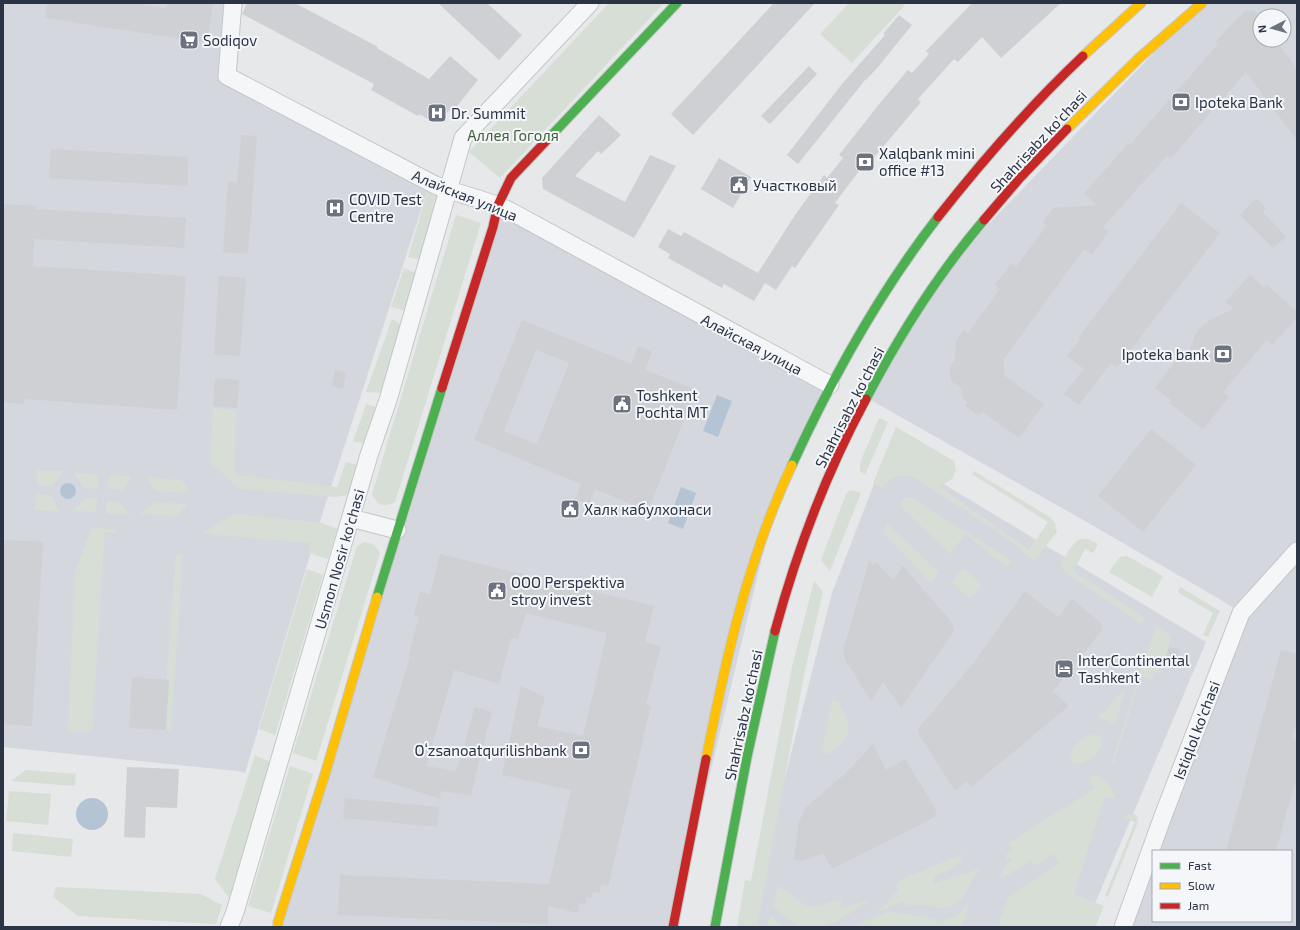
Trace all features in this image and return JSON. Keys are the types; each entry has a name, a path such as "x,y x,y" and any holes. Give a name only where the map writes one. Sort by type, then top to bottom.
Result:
{"main road":[{"path":"278,927 278,922 326,771 397,530 493,226 498,205 511,178 677,3"},
{"name":"Shahrisabz ko'chasi","path":"673,927 713,723 729,649 745,589 761,539 806,431 830,385 902,268 964,184 994,149 1055,84 1097,42 1140,3"},
{"name":"Shahrisabz ko'chasi","path":"715,927 752,734 779,617 812,517 841,448 858,414 894,350 929,295 970,238 997,205 1019,179 1078,117 1125,72 1202,3"}],"street":[{"name":"Алайская улица","path":"234,3 226,76 435,186 498,205 830,385"},
{"name":"Usmon Nosir ko'chasi","path":"229,927 235,912 369,455 388,400 463,138 590,3"},
{"path":"351,518 397,530"},
{"name":"Istiqlol ko'chasi","path":"1123,927 1163,816 1241,613 1297,551"}],"shaded area":[{"path":"3,3 235,3 231,77 430,182 323,512 245,773 3,747"},
{"path":"1202,3 1297,3 1297,927 1123,927 1241,613 1078,517 867,398 954,260"},
{"path":"498,205 830,385 775,504 673,927 278,927"},
{"path":"887,450 1206,642 1085,927 747,927 832,593"}],"green space":[{"name":"Аллея Гоголя","path":"609,3 664,3 500,178 469,152"},
{"path":"849,3 902,3 905,5 852,63 820,34"},
{"path":"249,96 440,190 421,260 408,257 427,193"},
{"path":"456,215 481,223 395,502 388,505 382,505 372,494"},
{"path":"404,268 418,274 406,311 391,307"},
{"path":"392,319 402,325 381,393 366,392"},
{"path":"366,404 377,407 365,443 353,442"},
{"path":"213,408 236,410 234,469 239,475 337,487 346,462 357,465 348,495 335,497 240,489 210,462"},
{"path":"879,418 888,422 865,475 860,471 860,463"},
{"path":"896,427 954,461 956,470 953,478 940,487 1029,550 1048,522 972,474 974,471 1048,516 1055,523 1057,532 1033,560 1004,536 916,478 901,476 893,478 889,480 882,488 873,483"},
{"path":"37,470 65,471 52,486 37,486"},
{"path":"74,473 98,474 98,489 85,488"},
{"path":"109,475 132,476 123,490 108,489"},
{"path":"145,477 182,480 190,493 155,491"},
{"path":"850,490 861,493 830,571 821,560 846,494"},
{"path":"36,494 51,495 60,512 35,510"},
{"path":"906,497 911,497 1012,561 1008,567 989,554 987,550 965,534 950,554 902,508 901,502"},
{"path":"85,498 97,498 96,512 73,511"},
{"path":"106,501 119,502 131,515 106,514"},
{"path":"154,502 187,504 178,516 140,514"},
{"path":"234,514 319,522 337,529 328,559 309,553 311,543 202,534"},
{"path":"887,523 939,572 931,583 883,532"},
{"path":"92,528 116,529 115,533 105,533 92,732 68,731 75,571"},
{"path":"1080,539 1088,539 1098,544 1093,553 1085,549 1074,571 1145,618 1141,624 1065,572 1062,568 1063,560 1067,553"},
{"path":"364,542 373,545 380,553 316,761 293,753 357,546"},
{"path":"176,555 183,555 171,730 141,729 137,724 163,724"},
{"path":"1127,556 1163,576 1152,597 1109,572 1120,557"},
{"path":"963,568 982,584 970,599 952,583"},
{"path":"307,569 323,575 275,735 259,729"},
{"path":"814,581 823,592 805,670 757,927 737,927 745,880 751,881 792,667"},
{"path":"1180,587 1220,611 1208,637 1203,635 1213,613 1178,592"},
{"path":"1156,625 1172,635 1160,673 1154,672 1152,680 1141,677 1113,765 1112,761"},
{"path":"1124,690 1125,691 1115,724 1098,718"},
{"path":"834,700 839,702 847,720 849,730 844,740 833,751 826,754 822,751 832,701"},
{"path":"1095,734 1101,736 1102,741 1098,752 1083,763 1072,762 1070,757 1076,745 1087,736"},
{"path":"255,755 270,762 229,898 215,879"},
{"path":"290,766 313,774 271,913 248,906"},
{"path":"26,770 76,774 75,786 11,781"},
{"path":"1094,775 1107,783 1116,796 1114,799 1105,796 1074,894 1104,906 1095,927 998,927 1010,895 1059,863 1054,854 1035,866 1031,860 1003,878 1000,875 1004,872 1002,870 1011,860 1010,858 1005,860 1007,853 1012,848 1009,843 1095,788 1089,779"},
{"path":"9,791 51,794 48,825 6,821"},
{"path":"1131,813 1137,816 1138,822 1108,897 1105,896 1135,822 1124,818"},
{"path":"13,833 73,839 71,857 12,851"},
{"path":"963,854 964,855 960,857 963,860 949,870 934,877 935,880 933,884 982,868 962,898 954,905 942,908 921,905 908,906 903,902 879,911 878,909 883,907 898,890 896,885 900,880"},
{"path":"778,885 803,904 810,907 843,899 838,906 841,908 872,899 836,922 822,927 799,927 773,907"},
{"path":"56,887 201,894 222,905 216,924 78,916 53,897"},
{"path":"968,904 969,905 966,909 968,911 965,916 967,917 962,923 964,925 962,927 849,927 891,911 942,921 957,916"},
{"path":"770,915 784,927 766,927"}],"water":[{"path":"717,395 732,401 718,437 703,431"},
{"path":"68,483 74,485 76,491 74,497 68,499 62,497 60,491 62,485"},
{"path":"681,487 696,493 683,529 668,523"},
{"path":"89,798 95,798 104,802 108,814 104,826 95,830 89,830 80,826 76,817 76,811 80,802"}],"building":[{"path":"47,3 135,3 166,8 167,3 213,3 207,43 45,18"},
{"path":"247,3 295,3 378,47 377,48 429,79 450,56 478,80 454,110 452,108 445,115 428,119 419,114 418,116 371,90 374,84 242,14"},
{"path":"438,3 487,3 522,35 499,60"},
{"path":"774,3 815,3 693,135 671,114"},
{"path":"972,3 1061,3 1001,58 982,37 958,62 954,59 918,99 921,102 871,161 868,159 835,203 839,205 795,268 792,266 776,290 765,283 754,301 724,284 722,288 668,258 670,254 658,247 668,229 681,236 684,232 758,273 795,215 824,175 827,178 843,158 839,155 880,103 908,70 912,73 929,54 926,51"},
{"path":"1252,10 1252,48 1282,48 1297,69 1297,140 1246,72 1170,159 1167,156 1103,227 1109,231 1092,255 1084,249 1003,360 1005,376 1044,404 1019,438 982,412 979,416 966,406 968,402 962,398 961,388 951,381 950,366 955,360 956,341 964,330 968,333 1000,289 995,285 1011,264 1016,267 1047,225 1043,222 1053,208 1096,205 1084,193 1129,143 1130,145 1218,44 1216,41 1244,12"},
{"path":"899,15 912,25 878,67 865,80 798,164 787,155 842,84 885,35 883,34"},
{"path":"809,66 817,74 770,124 761,116"},
{"path":"599,115 621,135 601,154 598,151 575,176 625,202 650,155 676,166 634,238 543,189 542,178"},
{"path":"241,135 257,136 248,254 223,252 228,181 237,182"},
{"path":"51,149 188,157 187,186 49,178"},
{"path":"719,158 751,177 733,208 701,189"},
{"path":"1256,198 1266,208 1263,212 1286,237 1273,248 1240,215"},
{"path":"1181,203 1220,233 1117,368 1111,363 1079,405 1064,394 1084,369 1067,356 1080,339 1078,338"},
{"path":"3,204 36,206 36,209 186,218 184,248 34,239 33,266 186,276 177,410 24,399 24,404 3,402"},
{"name":"Ipoteka bank","path":"1250,275 1264,288 1267,285 1297,312 1297,318 1272,345 1267,340 1223,392 1229,397 1203,429 1169,403 1171,400 1155,388 1178,357 1186,363 1194,337 1200,328 1208,321 1233,309 1225,302"},
{"path":"219,276 246,278 240,356 214,354"},
{"name":"Toshkent Pochta MT","path":"522,320 631,364 638,346 652,352 645,370 696,390 648,511 595,489 589,505 575,499 581,484 474,440","holes":["536,350 569,363 537,444 504,431"]},
{"path":"335,370 346,372 343,389 332,386"},
{"path":"215,378 239,380 237,408 213,406"},
{"path":"1151,429 1196,465 1143,532 1098,496"},
{"path":"3,540 43,542 32,726 3,724"},
{"path":"440,554 654,606 645,642 661,646 646,704 651,706 608,887 601,885 600,893 593,892 592,898 586,897 585,904 579,903 578,913 548,906 548,924 338,915 340,875 549,884 571,790 502,775 521,686 545,697 537,726 583,736 607,633 526,613 518,639 511,638 499,684 454,670 426,766 456,771 475,707 492,712 471,795 441,791 440,799 373,777 410,657 408,656 419,617 414,615 420,592 430,594"},
{"path":"869,561 873,565 876,562 893,580 903,566 950,620 954,627 954,631 901,708 883,682 871,701 843,654"},
{"path":"1025,591 1058,617 1072,599 1100,622 1102,625 1102,630 1053,691 1069,706 971,787 967,781 955,791 918,733 918,729 975,661"},
{"path":"1169,647 1180,650 1174,669 1163,665"},
{"path":"1281,650 1297,654 1297,722 1292,739 1297,740 1297,784 1295,783 1276,850 1226,850"},
{"path":"132,677 169,680 166,730 129,728"},
{"path":"873,744 886,770 905,759 935,808 936,815 933,818 832,869 823,853 803,861 794,860 799,822 805,808 845,774"},
{"path":"127,767 179,769 177,808 146,807 145,838 124,837"},
{"path":"345,798 439,807 437,827 343,818"}],"traffic: fast":[{"path":"547,140 677,3"},
{"path":"792,465 823,400 876,306 916,246 938,217"},
{"path":"866,399 920,306 951,262 984,220"},
{"path":"377,597 442,388"},
{"path":"715,927 747,757 775,631"}],"traffic: slow":[{"path":"1083,56 1141,3"},
{"path":"1067,129 1139,58 1202,3"},
{"path":"706,759 730,646 740,609 763,536 776,500 792,465"},
{"path":"278,927 278,922 326,771 377,597"}],"traffic: jam":[{"path":"938,217 972,175 1044,94 1083,56"},
{"path":"984,220 1019,179 1067,129"},
{"path":"442,388 493,227 498,205 511,178 547,140"},
{"path":"775,631 793,571 814,512 838,455 866,399"},
{"path":"673,927 706,759"}],"place":[{"name":"Sodiqov","path":"189,40"},
{"name":"Ipoteka Bank","path":"1181,102"},
{"name":"Dr. Summit","path":"437,113"},
{"name":"Xalqbank mini office #13","path":"865,162"},
{"name":"Участковый","path":"739,185"},
{"name":"COVID Test Centre","path":"335,208"},
{"name":"Ipoteka bank","path":"1223,354"},
{"name":"Toshkent Pochta MT","path":"622,404"},
{"name":"Халк кабулхонаси","path":"570,509"},
{"name":"ООО Perspektiva stroy invest","path":"497,591"},
{"name":"InterContinental Tashkent","path":"1064,669"},
{"name":"Oʻzsanoatqurilishbank","path":"581,750"}]}
